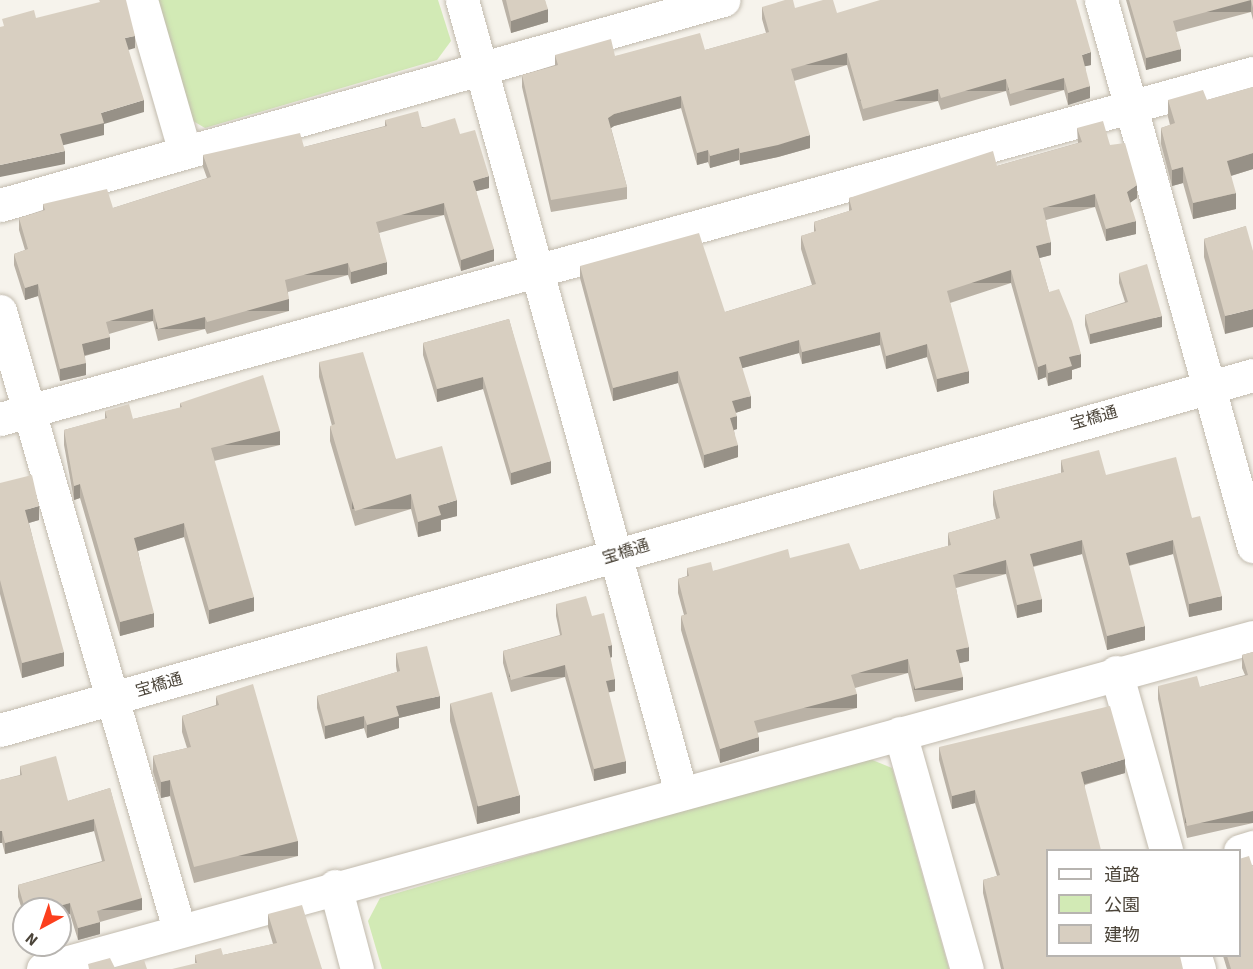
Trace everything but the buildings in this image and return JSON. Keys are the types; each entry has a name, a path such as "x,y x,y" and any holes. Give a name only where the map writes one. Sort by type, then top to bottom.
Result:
{"street":[{"path":"141,0 185,152"},
{"path":"462,0 681,793"},
{"path":"0,205 723,0"},
{"path":"1101,0 1253,546"},
{"path":"15,415 538,275 1253,73"},
{"path":"0,311 15,415 112,698 179,929"},
{"name":"宝橋通","path":"0,730 1253,375"},
{"path":"43,969 335,885 681,793 1116,672 1253,637"},
{"path":"1116,672 1166,849"},
{"path":"900,733 967,969"},
{"path":"335,885 357,969"}],"green space":[{"path":"158,0 438,0 451,41 437,60 205,128 188,118"},
{"path":"865,757 892,768 949,969 382,969 368,921 380,898"}]}
